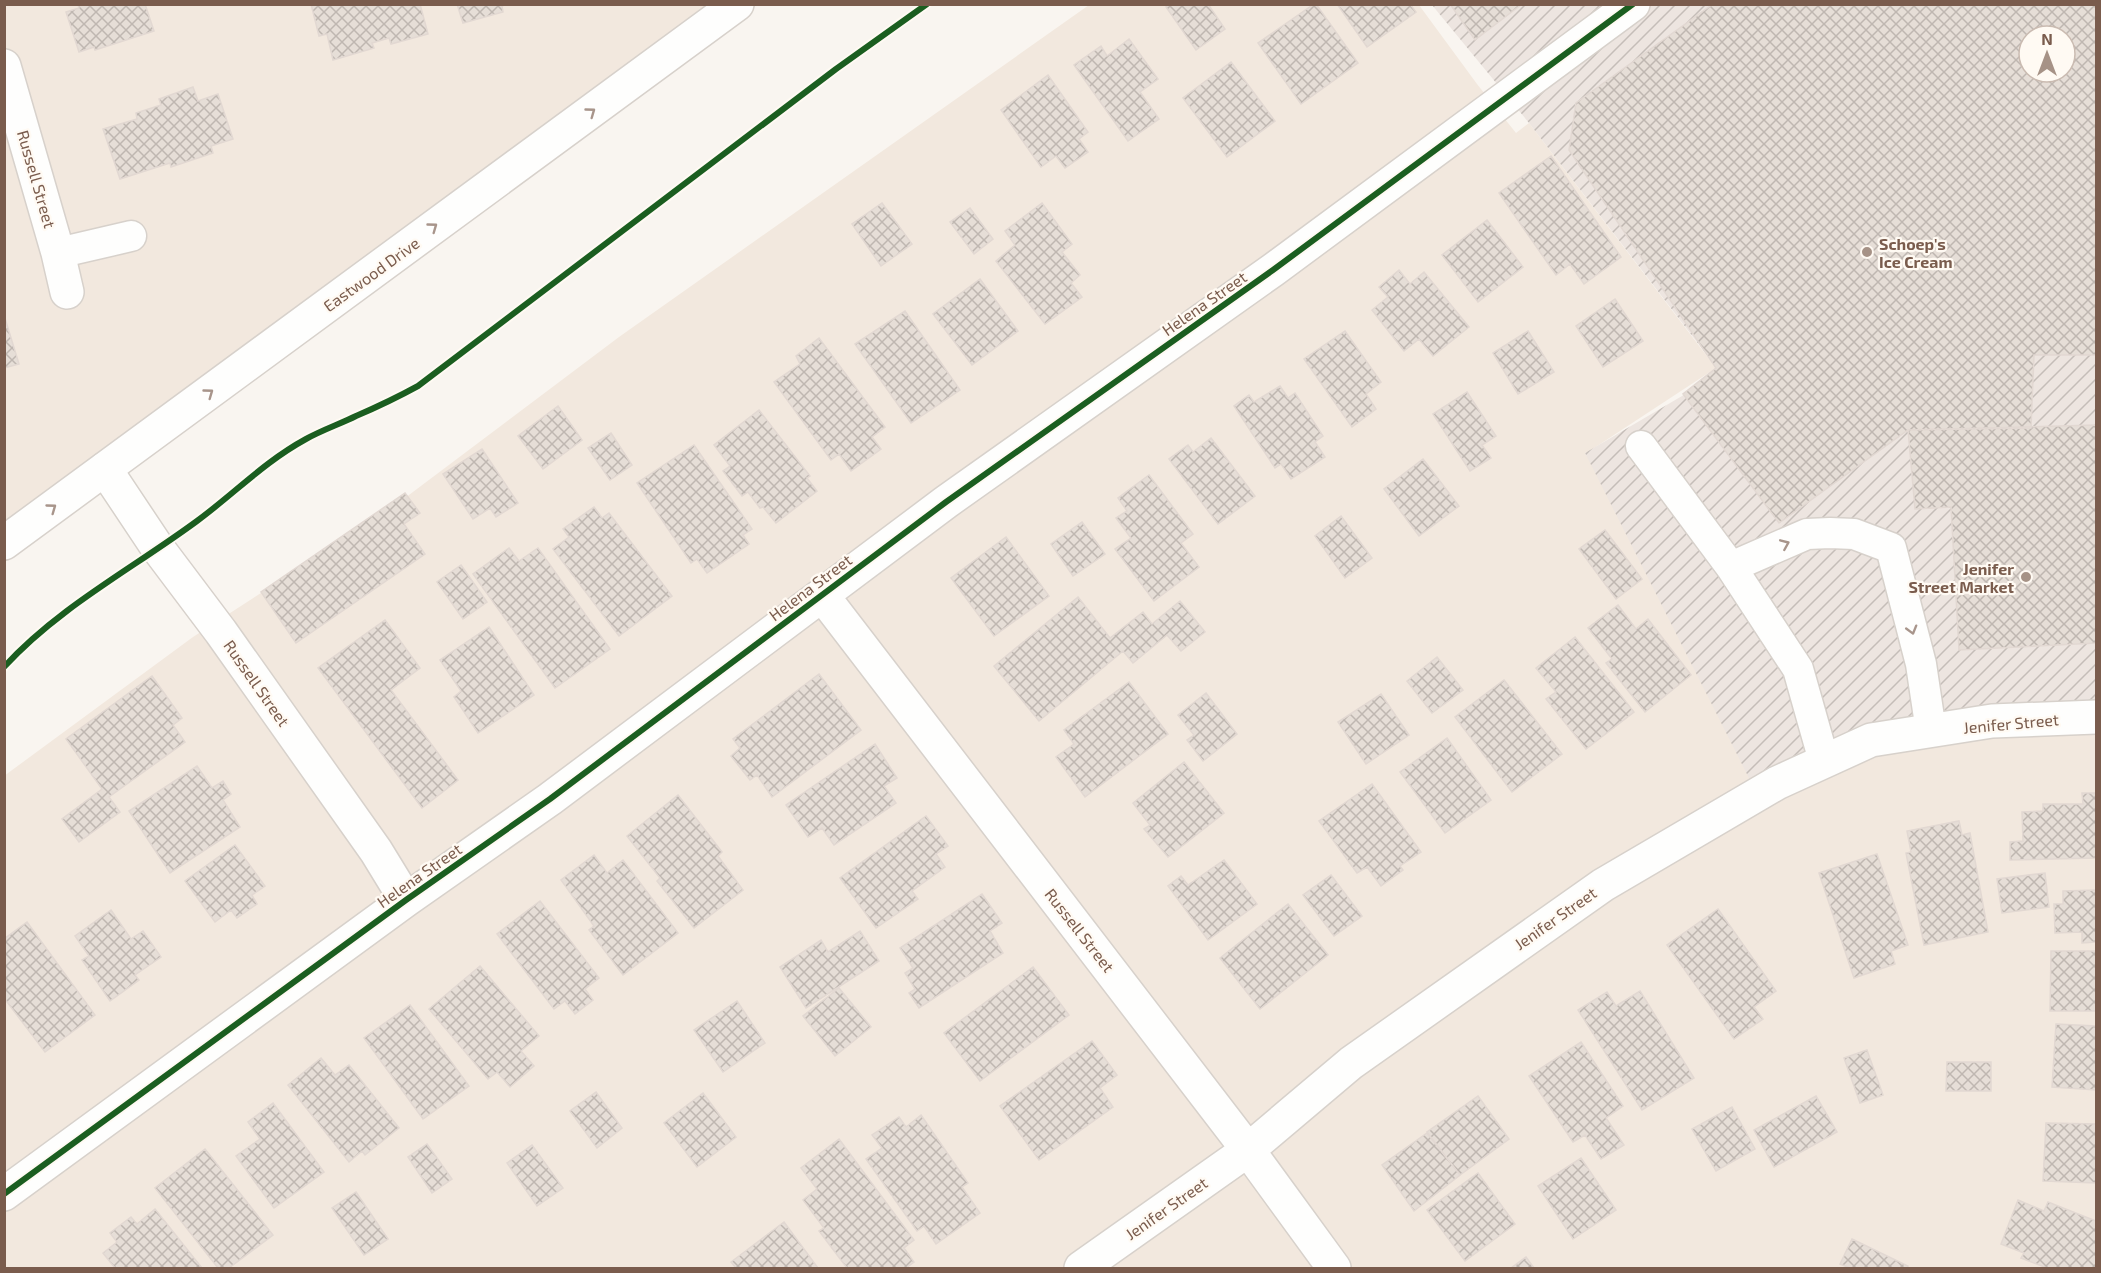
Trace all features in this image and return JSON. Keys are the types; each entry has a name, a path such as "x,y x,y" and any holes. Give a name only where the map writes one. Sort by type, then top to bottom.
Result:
{"street":[{"name":"Helena Street","path":"4,1194 406,900 550,799 956,495 1273,270 1633,4"},
{"name":"Eastwood Drive","path":"4,543 722,8"},
{"name":"Russell Street","path":"4,66 58,253 67,292"},
{"name":"Russell Street","path":"105,469 157,548 228,641 376,851 406,900"},
{"name":"Russell Street","path":"822,595 1248,1150 1334,1269"},
{"name":"Jenifer Street","path":"1081,1269 1248,1150 1351,1063 1603,885 1777,783 1871,740 1992,722 2097,717"}],"lane":[{"path":"58,253 131,236"},
{"path":"1641,446 1731,567 1798,669 1824,762"},
{"path":"1731,567 1808,534 1854,534 1891,548 1921,664 1931,731"}],"shaded area":[{"path":"710,4 5,543 5,5"},
{"path":"1089,5 1419,5 1516,133 1529,123 1716,368 1585,454 1871,740 2096,719 2096,1268 5,1268 4,776 193,637 389,510 619,337"},
{"path":"1432,5 2096,5 2096,717 1931,731 1757,794 1585,453 1682,396 1716,367 1529,123"}],"building":[{"path":"78,4 145,4 154,31 95,50 94,47 79,52 66,12 79,8"},
{"path":"311,4 420,4 428,34 391,44 389,38 372,43 374,48 333,60 327,34 319,36"},
{"path":"457,4 507,4 502,6 503,12 463,23"},
{"path":"1170,4 1208,4 1225,29 1196,50 1166,7"},
{"path":"1314,4 1358,63 1301,104 1258,43"},
{"path":"1337,4 1410,4 1416,12 1367,47"},
{"path":"1450,4 1522,4 1475,40"},
{"name":"Schoep's Ice Cream","path":"1713,4 2096,4 2096,355 2034,355 2031,428 1908,430 1779,523 1683,394 1716,368 1569,150 1576,103"},
{"path":"1129,39 1158,79 1140,92 1159,119 1128,141 1074,65 1101,46 1107,56"},
{"path":"1231,62 1275,121 1227,157 1183,98"},
{"path":"1048,75 1088,132 1079,139 1088,152 1065,168 1056,156 1041,167 1001,110"},
{"path":"193,87 198,101 218,94 233,139 211,146 213,153 171,167 170,163 120,179 103,129 137,119 136,113 161,105 159,99"},
{"path":"1551,156 1621,257 1584,284 1570,264 1556,275 1499,193"},
{"path":"882,203 912,244 881,266 852,224"},
{"path":"1042,203 1072,244 1062,252 1080,275 1071,283 1082,297 1045,324 996,261 1015,245 1005,231"},
{"path":"970,208 993,239 974,254 950,222"},
{"path":"1487,220 1523,267 1478,302 1442,255"},
{"path":"1399,270 1410,284 1424,272 1469,327 1433,356 1419,339 1404,351 1372,310 1388,297 1379,287"},
{"path":"980,279 1018,331 972,365 933,314"},
{"path":"1615,299 1643,341 1603,367 1576,326"},
{"path":"905,311 960,390 911,423 855,344"},
{"path":"4,315 19,364 4,368"},
{"path":"1345,331 1381,382 1366,394 1376,409 1352,427 1304,359"},
{"path":"1528,331 1554,372 1518,394 1493,353"},
{"path":"819,338 885,427 872,437 881,449 851,471 839,454 831,460 774,382 800,364 796,356"},
{"path":"1280,386 1288,398 1295,393 1323,436 1315,442 1325,457 1291,479 1281,464 1275,468 1234,406 1249,395 1254,402"},
{"path":"1467,392 1496,436 1482,445 1491,458 1470,471 1433,414"},
{"path":"558,406 582,440 543,469 518,436"},
{"path":"759,410 810,476 807,478 817,491 776,523 763,507 760,508 748,492 742,496 723,471 730,466 714,445"},
{"name":"Jenifer Street Market","path":"2096,425 2096,643 1959,650 1951,507 1915,509 1908,430"},
{"path":"611,433 632,465 610,480 588,448"},
{"path":"1211,438 1255,496 1218,524 1169,459 1188,445 1193,452"},
{"path":"694,445 752,529 743,535 749,544 707,573 697,559 691,563 637,483"},
{"path":"482,449 518,503 496,517 490,508 473,519 443,474"},
{"path":"1423,459 1459,506 1419,536 1384,489"},
{"path":"1149,475 1193,534 1181,543 1199,567 1154,601 1115,549 1131,538 1116,518 1127,511 1118,498"},
{"path":"405,493 420,513 404,524 425,554 296,643 261,592"},
{"path":"594,507 602,518 609,513 672,596 619,636 553,549 569,537 563,529"},
{"path":"1341,516 1372,558 1345,578 1315,536"},
{"path":"1082,522 1105,554 1073,576 1051,544"},
{"path":"1605,530 1642,579 1616,599 1579,549"},
{"path":"1006,537 1049,596 994,636 951,578"},
{"path":"509,548 519,561 538,548 610,649 555,688 473,574"},
{"path":"461,565 487,602 463,619 437,582"},
{"path":"1078,597 1110,638 1143,612 1152,624 1180,601 1205,632 1181,651 1167,635 1133,663 1123,651 1039,721 994,666"},
{"path":"1618,605 1636,629 1648,619 1691,675 1645,712 1606,663 1612,659 1588,628"},
{"path":"385,620 420,668 391,690 458,780 422,808 318,668"},
{"path":"489,627 534,695 478,733 454,697 461,691 440,660"},
{"path":"1575,637 1634,712 1586,749 1546,699 1556,692 1536,668"},
{"path":"1437,657 1463,690 1432,713 1407,681"},
{"path":"819,674 861,730 772,797 757,775 750,780 731,756 740,748 733,739"},
{"path":"152,676 182,718 173,725 185,742 109,797 120,812 79,842 62,819 102,789 66,739"},
{"path":"1504,680 1562,754 1512,792 1455,717"},
{"path":"1129,682 1168,734 1085,797 1056,757 1074,744 1064,730"},
{"path":"1206,693 1237,734 1203,761 1187,740 1194,735 1178,715"},
{"path":"1381,694 1409,735 1366,764 1338,722"},
{"path":"1447,738 1491,800 1445,833 1400,772"},
{"path":"875,744 897,778 884,786 896,803 834,845 822,828 808,837 786,805"},
{"path":"1184,762 1224,813 1168,857 1144,829 1150,825 1133,803"},
{"path":"197,766 212,788 223,781 231,794 223,800 240,827 170,873 129,811"},
{"path":"1372,784 1421,852 1400,866 1403,870 1381,886 1367,867 1357,873 1319,821"},
{"path":"2082,793 2096,793 2096,858 2010,860 2010,842 2023,841 2022,812 2043,811 2043,804 2083,804"},
{"path":"678,795 722,852 718,856 743,890 694,928 657,881 660,878 627,836"},
{"path":"926,816 948,846 936,854 945,867 912,891 918,899 876,928 840,878"},
{"path":"1959,821 1962,835 1970,833 1988,932 1924,945 1906,853 1911,852 1907,831"},
{"path":"235,845 265,886 252,895 257,904 237,918 231,910 215,922 185,881"},
{"path":"1877,854 1908,945 1891,951 1895,964 1854,978 1819,873"},
{"path":"594,855 607,873 623,860 678,933 623,975 589,930 594,926 561,880"},
{"path":"1224,860 1257,904 1208,940 1168,886 1181,876 1188,885"},
{"path":"2045,873 2049,907 2002,913 1997,879"},
{"path":"1331,875 1362,916 1334,936 1303,895"},
{"path":"2096,890 2096,942 2082,943 2082,932 2055,933 2054,904 2063,904 2063,891"},
{"path":"982,894 1002,923 990,931 1003,953 919,1008 909,993 915,989 905,973 913,968 900,948"},
{"path":"540,901 599,978 585,989 593,1000 575,1014 565,1001 554,1009 497,934"},
{"path":"1288,904 1328,955 1260,1009 1220,958"},
{"path":"1718,909 1776,991 1754,1007 1763,1019 1734,1039 1667,945"},
{"path":"111,910 131,939 143,931 161,957 135,975 139,980 110,1001 82,960 89,956 75,936"},
{"path":"27,922 95,1015 45,1052 4,998 4,939"},
{"path":"860,931 879,961 806,1008 780,967 821,940 828,952"},
{"path":"2051,951 2096,951 2096,1011 2050,1011"},
{"path":"480,966 539,1036 521,1051 534,1066 510,1087 497,1072 488,1079 429,1009"},
{"path":"1033,967 1069,1015 980,1081 944,1033"},
{"path":"839,988 871,1027 835,1056 803,1016"},
{"path":"1640,991 1694,1078 1642,1110 1578,1010 1607,992 1616,1006"},
{"path":"737,1001 765,1043 723,1072 694,1030"},
{"path":"410,1005 469,1086 423,1119 364,1038"},
{"path":"2056,1024 2096,1026 2096,1090 2052,1087"},
{"path":"1092,1041 1117,1075 1100,1088 1113,1107 1039,1160 1000,1106"},
{"path":"1581,1042 1623,1106 1606,1118 1624,1145 1601,1159 1585,1135 1573,1142 1529,1076"},
{"path":"1867,1050 1883,1095 1860,1103 1844,1058"},
{"path":"321,1058 335,1075 349,1065 399,1128 365,1155 362,1151 349,1162 288,1085"},
{"path":"1947,1062 1991,1062 1991,1091 1946,1091"},
{"path":"596,1092 622,1128 597,1148 570,1111"},
{"path":"703,1093 736,1137 697,1167 664,1123"},
{"path":"1478,1096 1509,1139 1460,1175 1427,1132"},
{"path":"1816,1096 1837,1132 1774,1167 1754,1130"},
{"path":"273,1103 324,1172 274,1208 236,1156 260,1139 248,1122"},
{"path":"1732,1107 1755,1149 1716,1171 1692,1129"},
{"path":"921,1115 968,1183 962,1187 980,1213 936,1244 924,1226 917,1231 866,1159 882,1148 872,1135 899,1117 906,1127"},
{"path":"2046,1123 2096,1124 2096,1183 2043,1181"},
{"path":"1427,1133 1460,1175 1414,1211 1382,1165"},
{"path":"839,1139 914,1240 904,1248 914,1262 906,1268 847,1268 819,1231 824,1228 803,1200 817,1189 801,1168"},
{"path":"427,1144 452,1179 432,1193 408,1157"},
{"path":"532,1145 563,1188 537,1206 507,1163"},
{"path":"205,1149 273,1235 229,1268 218,1268 155,1188"},
{"path":"1581,1158 1616,1210 1573,1239 1538,1186"},
{"path":"1478,1173 1515,1224 1465,1261 1427,1210"},
{"path":"356,1192 388,1239 364,1255 332,1208"},
{"path":"2018,1200 2044,1211 2048,1202 2096,1221 2096,1268 2047,1268 2021,1258 2024,1253 2001,1244"},
{"path":"155,1209 202,1268 115,1268 103,1253 117,1242 110,1233 131,1217 137,1224"},
{"path":"784,1222 818,1268 736,1268 731,1262"},
{"path":"1852,1239 1908,1266 1907,1268 1850,1268 1840,1264"},
{"path":"1526,1257 1534,1268 1511,1268"}],"cycle path":[{"path":"4,667 25,645 72,607 197,521 291,448 418,386 836,69 927,4"},
{"path":"4,1194 406,900 550,799 946,502 1273,270 1633,4"}],"place":[{"name":"Schoep's Ice Cream","path":"1867,252"},
{"name":"Jenifer Street Market","path":"2026,577"}]}
